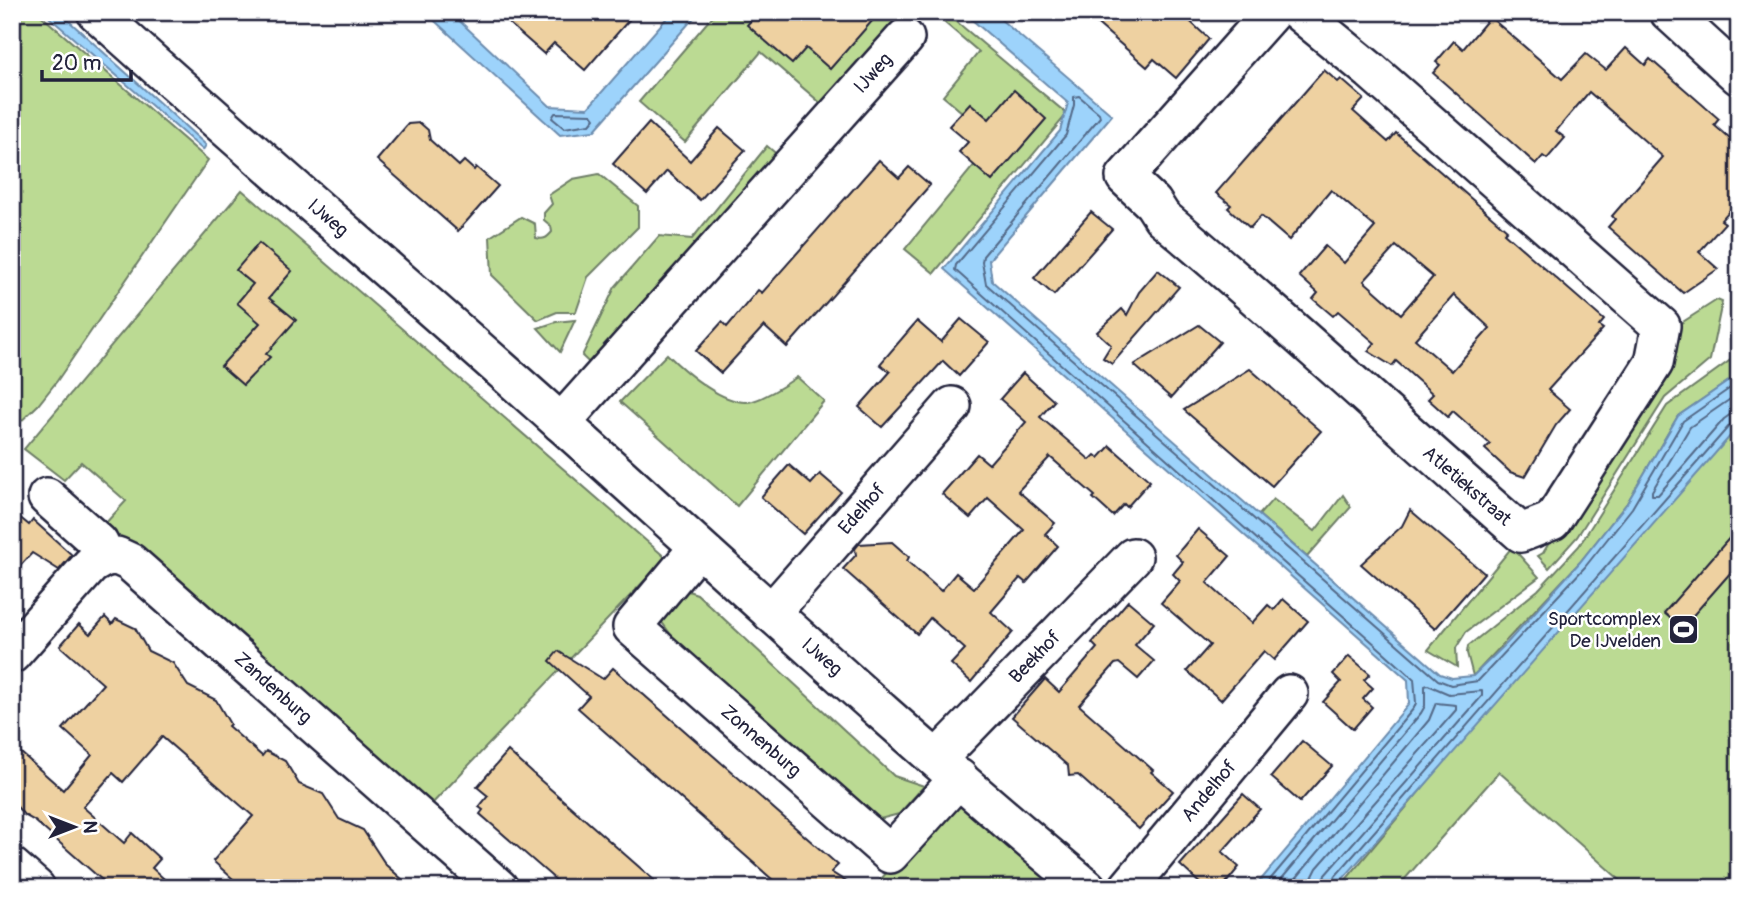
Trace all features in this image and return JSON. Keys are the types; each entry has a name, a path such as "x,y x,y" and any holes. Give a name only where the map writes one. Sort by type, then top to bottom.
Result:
{"street":[{"name":"IJweg","path":"96,12 561,423 771,613 1087,888"},
{"name":"Atletiekstraat","path":"1272,12 1125,177 1153,203 1162,217 1248,289 1521,533 1552,521 1654,363 1661,326 1371,71 1299,12"},
{"path":"1669,12 1739,76"},
{"name":"IJweg","path":"561,423 905,37"},
{"name":"Edelhof","path":"771,613 953,406"},
{"path":"12,654 91,565 105,557 99,542 47,497"},
{"name":"Zonnenburg","path":"698,548 632,627 890,854 934,803 949,768"},
{"name":"Zandenburg","path":"105,557 117,556 130,562 499,888"},
{"name":"Beekhof","path":"949,768 1133,557"},
{"name":"Andelhof","path":"1128,888 1289,694"},
{"path":"12,867 36,888"}],"green space":[{"path":"12,12 37,12 208,160 57,381 38,405 12,430"},
{"path":"716,12 914,12 830,111 761,52 685,142 639,102"},
{"path":"932,12 945,12 1067,114 934,273 905,249 995,140 943,96 979,52"},
{"path":"767,146 786,162 600,373 582,356 615,287 659,236 692,239"},
{"path":"599,174 638,206 638,227 588,277 576,312 557,312 538,320 492,275 490,237 521,217 535,224 536,238 547,237 552,232 551,226 544,220 544,213 552,204 549,195 573,179"},
{"path":"242,190 666,558 429,807 103,526 126,501 81,462 64,480 24,449"},
{"path":"1717,300 1722,302 1710,360 1665,398 1577,537 1549,568 1538,556 1543,553 1649,377 1675,327"},
{"path":"575,320 560,352 538,328 556,322"},
{"path":"667,354 707,387 731,399 753,401 797,377 824,401 737,506 620,402"},
{"path":"1739,354 1739,374 1678,416 1627,503 1580,562 1473,676 1467,653 1468,646 1538,590 1579,546 1667,406"},
{"path":"1739,408 1739,888 1629,888 1499,772 1397,888 1339,888"},
{"path":"1343,495 1351,507 1307,557 1259,515 1273,499 1315,531"},
{"path":"1512,547 1539,577 1466,632 1456,648 1457,667 1428,650"},
{"path":"679,588 697,594 894,776 924,786 899,814 880,819 677,643 661,621"},
{"path":"972,802 1069,888 873,888 944,808"}],"water":[{"path":"43,12 59,12 206,145 203,150"},
{"path":"425,12 450,12 550,106 588,108 672,12 699,12 594,131 560,135"},
{"path":"963,12 992,12 1112,115 989,260 992,281 1440,674 1452,678 1473,676 1507,643 1580,562 1627,503 1678,416 1739,374 1739,426 1335,888 1254,888 1409,704 1408,680 944,269 1060,131 1068,103"}],"building":[{"path":"496,12 636,12 585,70 554,43 544,54"},
{"path":"758,12 880,12 830,69 806,48 792,64 747,25"},
{"path":"1084,12 1180,12 1209,39 1176,78 1154,59 1147,67"},
{"path":"1490,17 1562,79 1586,54 1606,70 1626,48 1645,65 1650,59 1719,119 1714,125 1739,147 1739,200 1721,220 1725,223 1699,252 1718,269 1683,293 1608,227 1615,219 1612,216 1663,157 1589,92 1556,131 1565,138 1547,159 1543,156 1536,164 1433,73 1440,65 1436,62 1454,41 1463,49"},
{"path":"1324,70 1338,82 1341,79 1364,99 1353,111 1388,142 1396,133 1507,230 1504,233 1604,320 1599,326 1603,329 1548,390 1570,409 1556,425 1525,477 1510,472 1485,449 1490,444 1453,411 1448,417 1428,399 1433,394 1396,361 1392,366 1368,351 1375,343 1338,311 1333,316 1313,299 1318,293 1299,276 1325,246 1344,263 1375,227 1331,190 1289,240 1261,216 1250,228 1228,208 1231,205 1216,193","holes":["1396,246 1433,277 1401,314 1364,281","1454,295 1490,328 1452,371 1415,339"]},
{"path":"1014,90 1046,119 992,181 959,152 968,142 949,126 970,103 989,119"},
{"path":"420,123 428,130 430,140 459,166 464,161 474,170 476,167 498,186 458,231 377,160 408,124"},
{"path":"649,123 690,161 719,128 745,150 700,200 667,171 647,194 613,164"},
{"path":"879,160 899,178 909,167 930,185 787,347 764,326 721,373 696,351 722,322 727,327 758,290 762,293"},
{"path":"1091,212 1112,229 1054,295 1034,278"},
{"path":"259,243 292,271 269,298 296,320 266,354 270,357 243,385 221,366 260,323 237,303 253,284 236,270"},
{"path":"1158,270 1179,287 1112,364 1103,358 1111,345 1097,332 1122,309 1127,315 1139,292"},
{"path":"961,319 989,342 959,376 943,361 882,427 859,407 890,372 880,364 917,321 941,342"},
{"path":"1199,325 1220,342 1171,398 1134,365"},
{"path":"1250,369 1321,431 1272,486 1184,410"},
{"path":"1023,373 1054,401 1040,417 1090,460 1095,455 1099,458 1110,446 1150,481 1127,507 1124,504 1113,516 1093,498 1095,496 1050,457 1018,491 1055,523 1045,534 1058,546 1026,583 1020,578 991,612 1013,632 971,682 951,664 965,649 930,618 917,634 843,569 856,555 855,549 859,544 892,542 909,557 907,561 941,591 956,573 974,588 1024,530 988,498 970,518 942,494 977,454 989,464 1026,422 1000,399"},
{"path":"789,465 811,484 820,474 841,492 803,534 761,497"},
{"path":"1410,510 1484,573 1435,629 1361,564 1402,526"},
{"path":"12,511 29,525 33,520 72,555 59,570 32,553 12,575"},
{"path":"1739,527 1739,563 1682,628 1664,613"},
{"path":"1198,529 1230,556 1207,583 1252,623 1268,605 1274,610 1283,599 1308,621 1274,660 1264,651 1221,700 1187,671 1210,645 1161,603 1180,581 1173,574 1183,562 1176,555"},
{"path":"1128,601 1154,623 1135,645 1154,661 1138,679 1119,663 1115,664 1079,705 1173,791 1139,829 1078,775 1069,776 1068,766 1012,717 1045,679 1059,692 1097,648 1092,643"},
{"path":"105,617 112,624 116,619 135,628 148,651 173,663 188,686 216,700 230,724 228,726 262,756 266,751 285,761 299,784 323,794 339,819 363,830 386,865 412,888 243,888 213,861 253,816 162,737 123,782 113,773 83,807 124,843 132,833 160,859 152,868 174,888 111,888 35,821 24,815 12,801 12,745 63,790 92,755 63,729 103,684 60,646 79,624 90,634"},
{"path":"558,651 603,679 613,668 838,865 831,872 856,888 782,888 578,708 589,696 550,661"},
{"path":"1349,656 1370,674 1364,680 1373,688 1363,699 1372,707 1353,729 1323,702 1341,682 1333,674"},
{"path":"1302,741 1332,766 1300,802 1271,777"},
{"path":"508,751 663,888 565,888 480,814 483,810 479,807 488,796 477,787"},
{"path":"1243,794 1260,809 1222,852 1239,867 1222,888 1205,888 1180,865"}],"place":[{"name":"Sportcomplex De IJvelden","path":"1684,630"}]}
